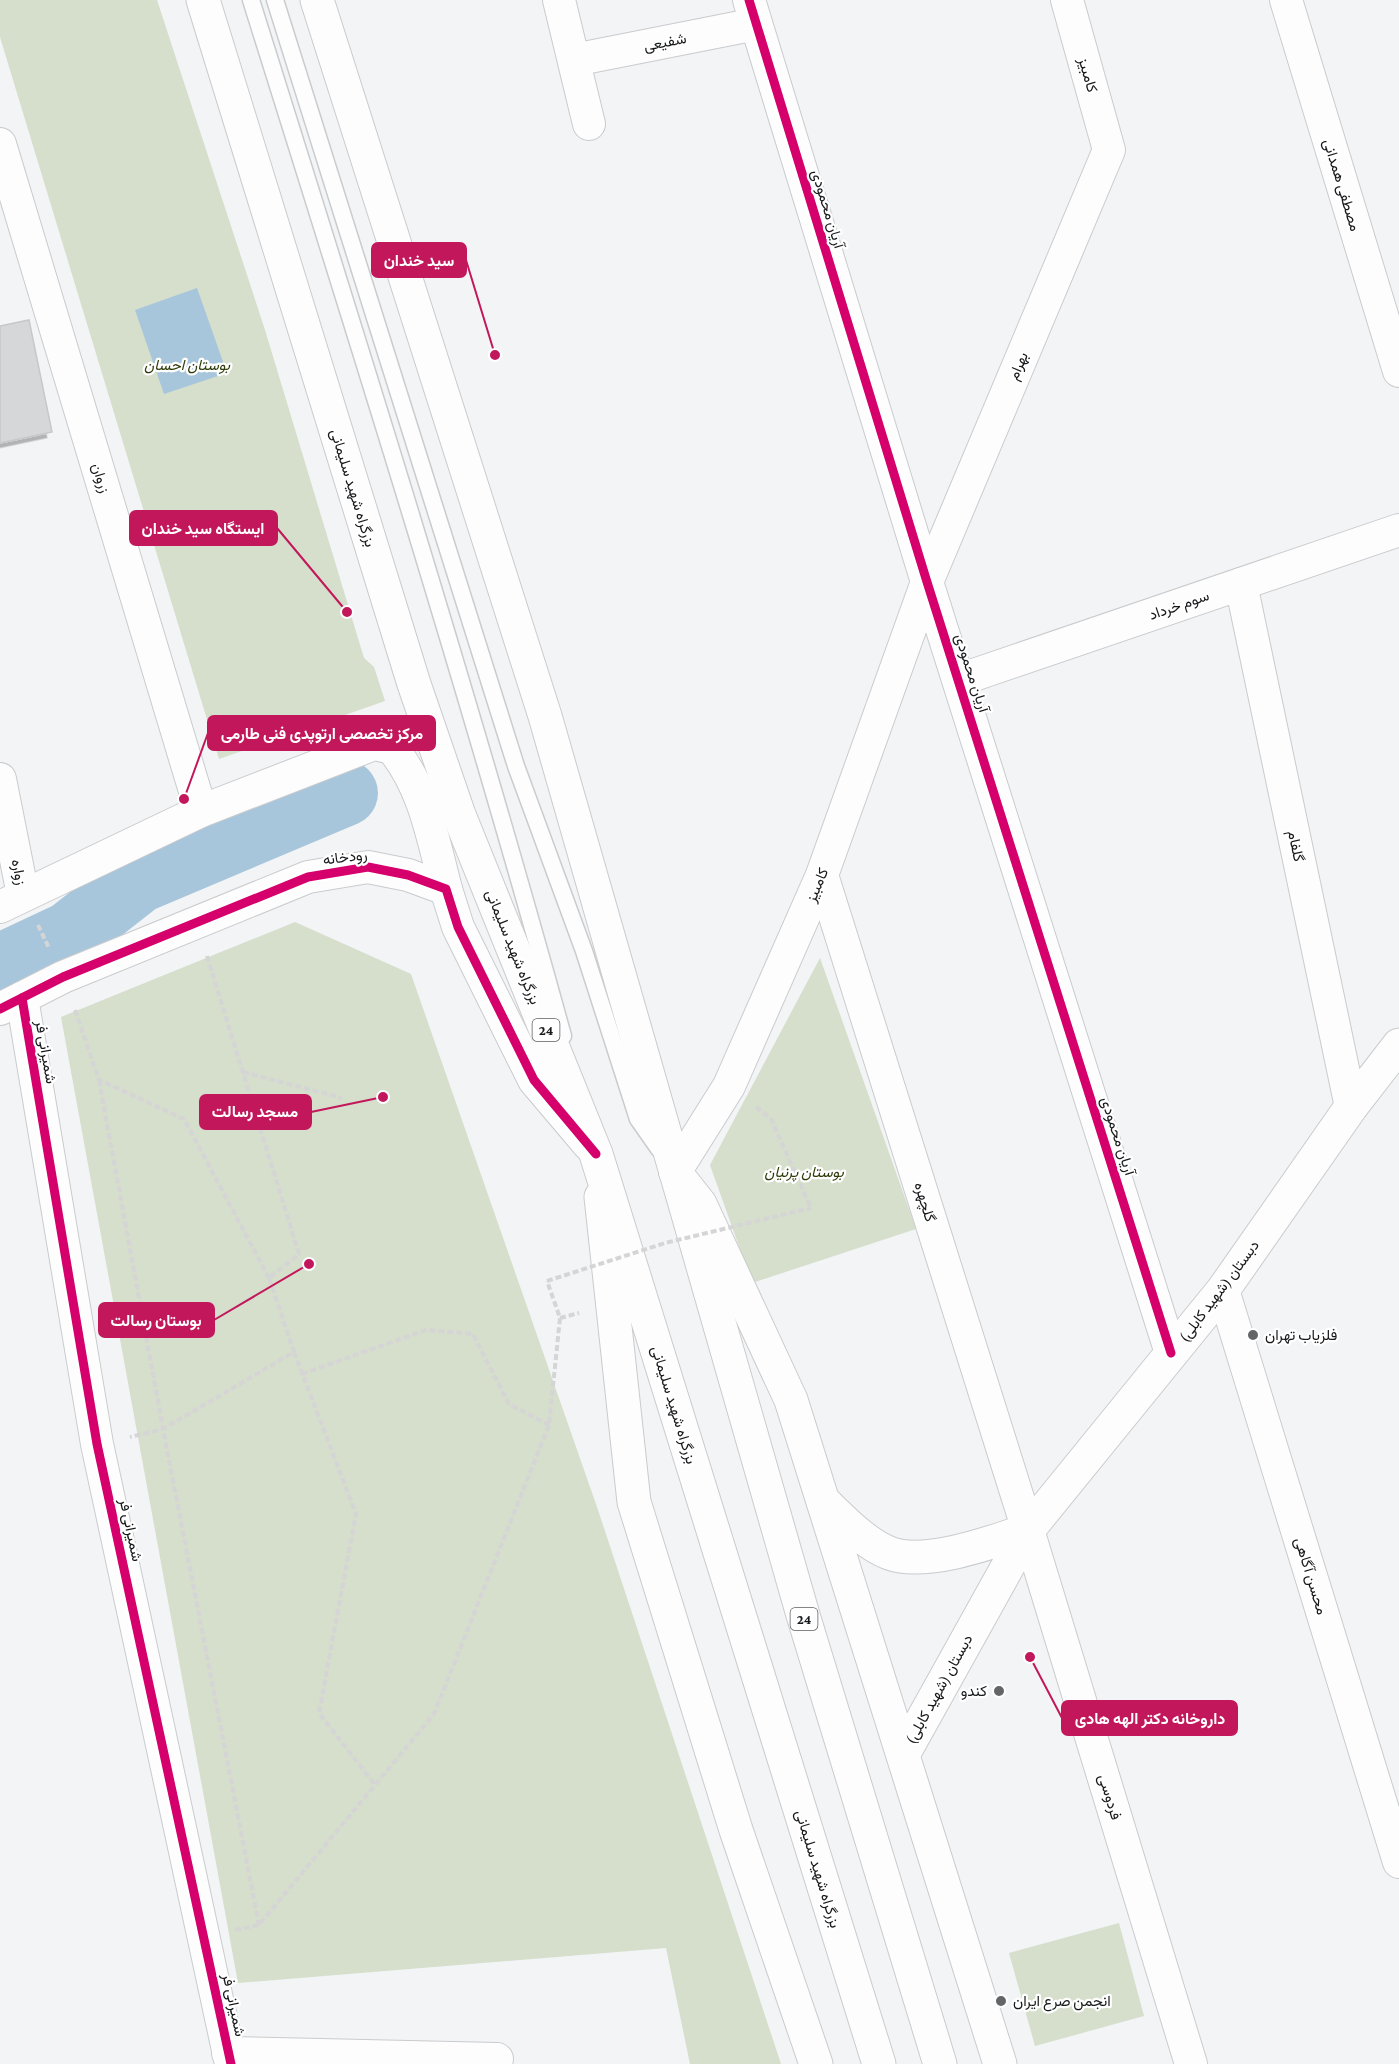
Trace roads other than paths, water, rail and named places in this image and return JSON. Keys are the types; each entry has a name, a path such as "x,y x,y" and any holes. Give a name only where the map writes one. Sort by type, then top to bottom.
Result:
{"main road":[{"name":"بزرگراه شهید سلیمانی","path":"202,0 414,684 459,815 596,1154 879,2064"},
{"name":"24","path":"317,0 545,716 803,1615 940,2064"},
{"name":"دبستان (شهید کابلی)","path":"903,1753 1028,1530 1223,1290 1352,1107 1399,1045"},
{"path":"596,1154 634,1502 736,1830 816,2064"},
{"path":"675,1172 700,1204 791,1400 1000,2064"},
{"path":"824,1502 867,1539 891,1554 926,1556 970,1551 1028,1530"}],"street":[{"path":"559,0 589,124"},
{"name":"کامبیز","path":"1067,0 1109,150"},
{"name":"مصطفی همدانی","path":"1286,0 1399,371"},
{"name":"شفیعی","path":"574,60 752,12"},
{"name":"آریان محمودی","path":"752,12 927,582 1171,1353"},
{"name":"زروان","path":"0,144 201,811"},
{"name":"بهرام","path":"927,582 1109,150"},
{"name":"سوم خرداد","path":"959,680 1399,530"},
{"name":"کامبیز","path":"675,1172 729,1086 822,875 927,582"},
{"name":"گلفام","path":"1241,584 1352,1107"},
{"path":"12,901 201,811 357,749 374,744 392,748 409,768 420,794 458,927 534,1080 596,1154"},
{"name":"زواره","path":"0,779 12,901"},
{"name":"رودخانه","path":"11,1004 63,977 308,877 368,867 408,874 446,889"},
{"name":"گلچهره","path":"822,875 1028,1530"},
{"name":"شمیرانی فر","path":"11,1004 97,1444 230,2058"},
{"name":"محسن آگاهی","path":"1223,1290 1399,1862"},
{"name":"فردوسی","path":"1028,1530 1191,2064"},
{"path":"230,2058 497,2059"}],"lane":[{"path":"251,0 392,448 515,861 596,1154"},
{"path":"275,0 516,766 580,941 638,1119 675,1172"}],"water":[{"path":"197,288 227,373 164,394 135,310"}],"waterway":[{"path":"0,967 70,934 139,880 345,793"}],"place":[{"name":"سید خندان","path":"495,355"},
{"name":"ایستگاه سید خندان","path":"347,612"},
{"name":"مرکز تخصصی ارتوپدی فنی طارمی","path":"184,799"},
{"name":"مسجد رسالت","path":"383,1097"},
{"name":"بوستان رسالت","path":"309,1264"},
{"name":"فلزیاب تهران","path":"1253,1335"},
{"name":"داروخانه دکتر الهه هادی","path":"1030,1657"},
{"name":"کندو","path":"999,1691"},
{"name":"انجمن صرع ایران","path":"1001,2001"}],"park label":[{"name":"بوستان احسان","path":"187,365"},
{"name":"بوستان پرنیان","path":"804,1172"}]}
